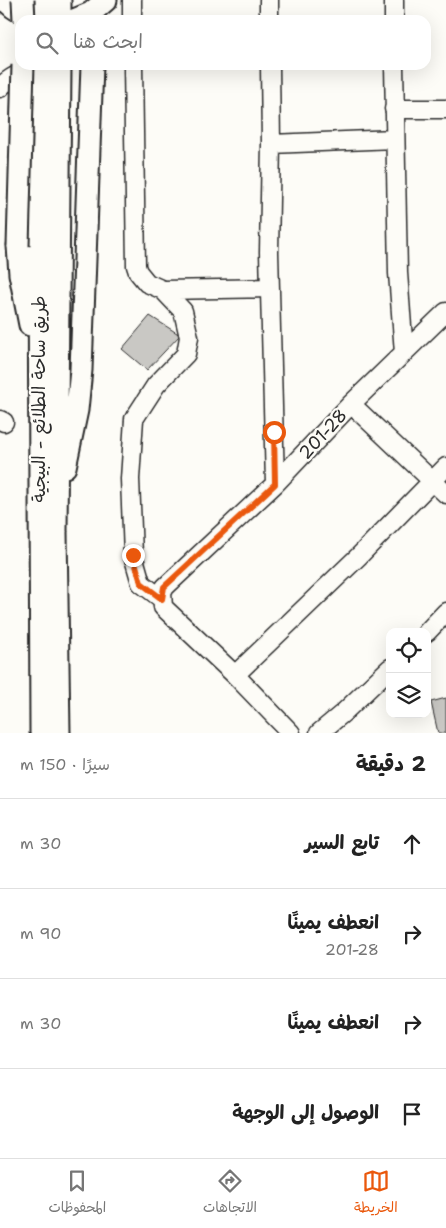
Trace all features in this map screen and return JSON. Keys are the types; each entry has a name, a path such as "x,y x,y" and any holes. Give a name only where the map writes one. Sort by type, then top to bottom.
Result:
{"main road":[{"path":"5,0 27,15"},
{"path":"23,0 24,15"},
{"path":"41,15 42,0"},
{"path":"60,0 60,15"},
{"path":"86,15 103,7"},
{"path":"23,70 38,247"},
{"name":"طريق ساحة الطلائع - البيجية","path":"41,70 38,247 56,532 59,733"},
{"name":"طريق ساحة الطلائع - البيجية","path":"41,733 39,395 31,328 20,274 38,247 59,70"},
{"path":"56,532 61,489 79,394 92,70"}],"street":[{"path":"132,0 132,15"},
{"path":"269,0 269,15"},
{"path":"394,0 394,15"},
{"path":"0,88 10,78 25,70"},
{"path":"133,70 136,266 138,272 147,283 163,290 183,311 189,337 186,354 156,385 134,419 130,479 133,555 141,583 162,599 163,607 236,675 291,733"},
{"path":"270,70 269,252 275,484"},
{"path":"394,70 400,310 404,353"},
{"path":"394,109 446,109"},
{"path":"271,144 395,139"},
{"path":"163,290 270,288"},
{"name":"201-28","path":"162,599 164,587 275,484 351,404 446,312"},
{"path":"351,404 446,494"},
{"path":"236,675 359,556 446,467"},
{"path":"431,628 446,612"},
{"path":"319,733 344,713 386,672"}],"building":[{"path":"150,316 180,335 147,370 122,349"},
{"path":"446,698 446,733 438,733 431,702"}],"route":[{"path":"133,555 141,583 162,599 164,587 275,484 274,432"}]}
